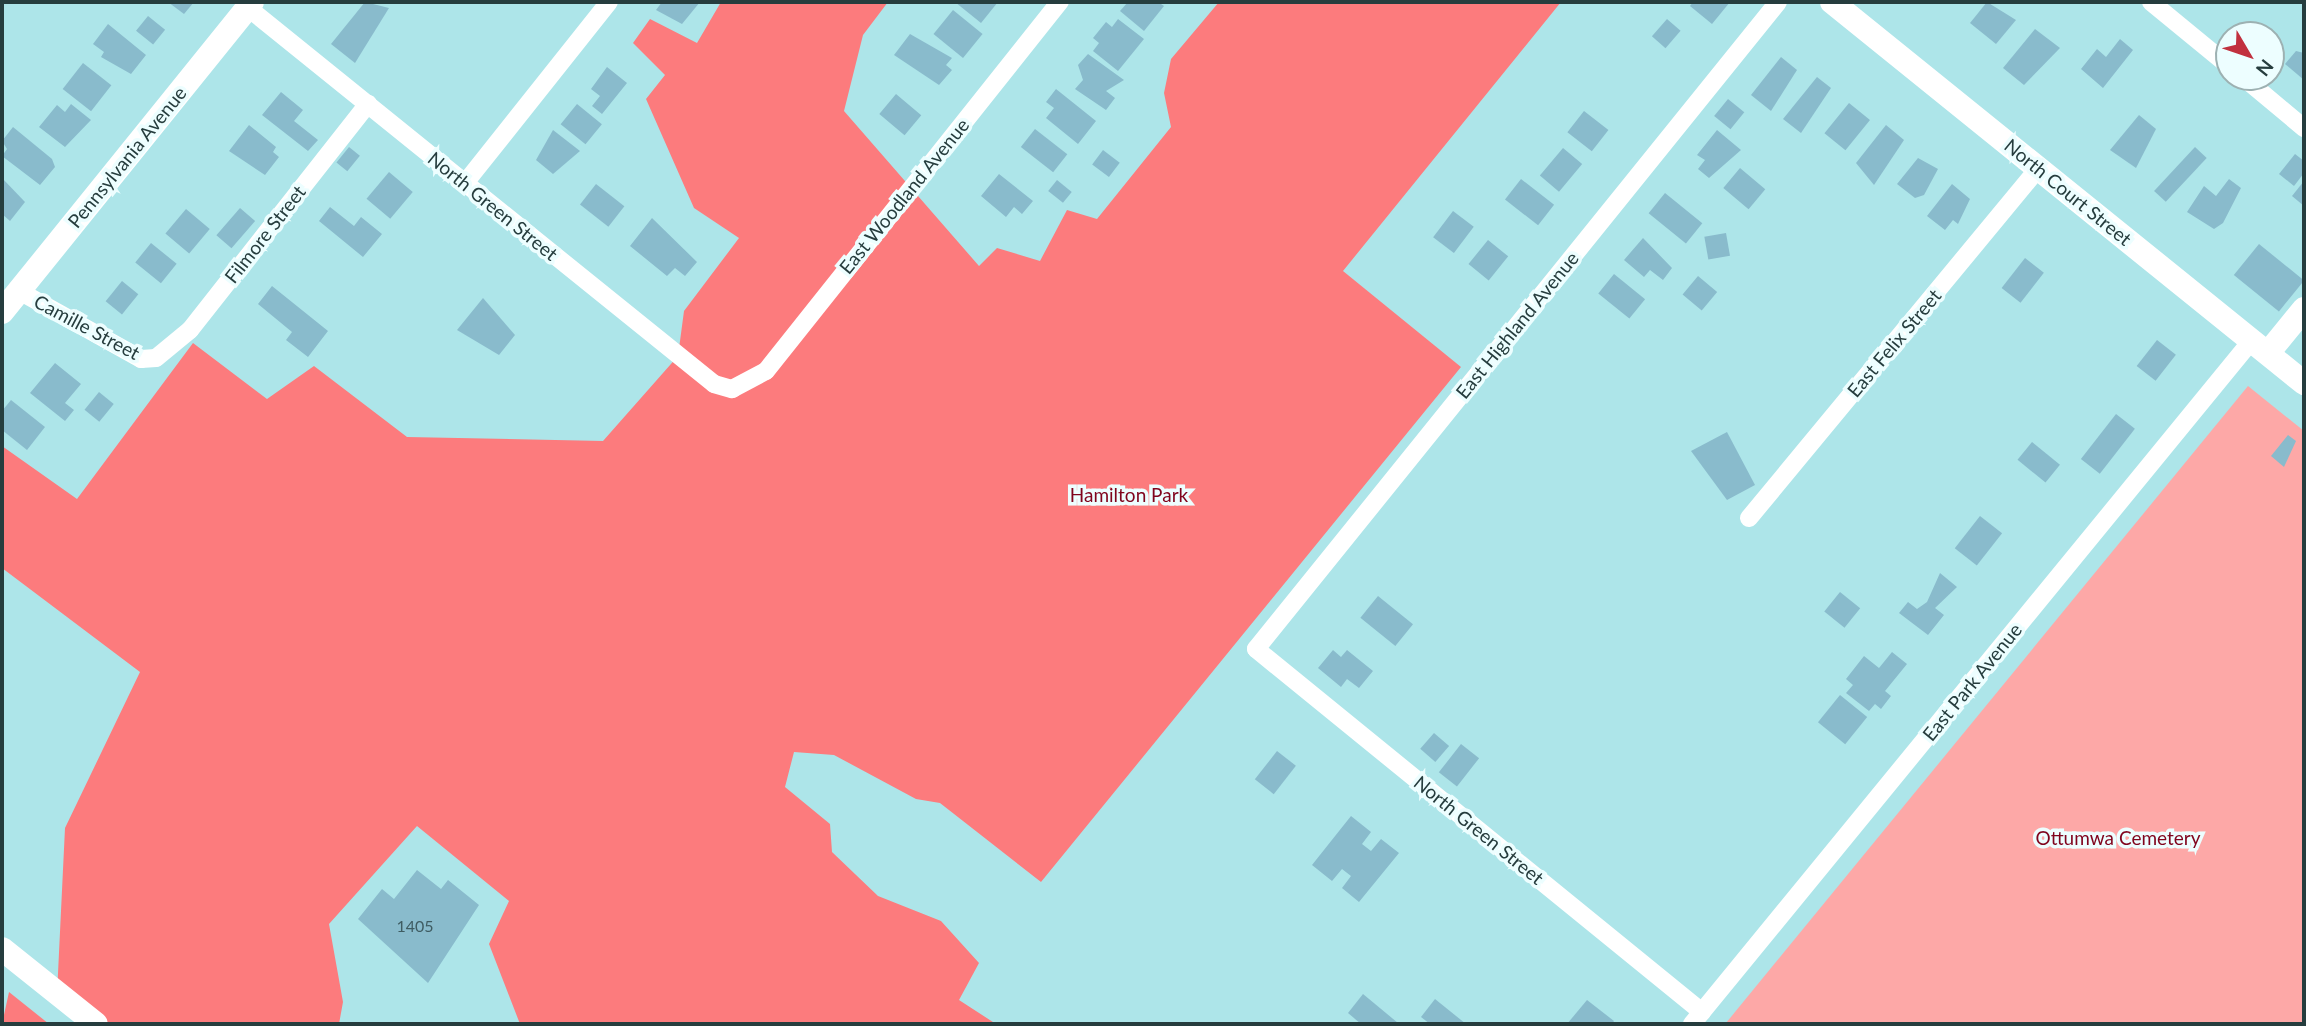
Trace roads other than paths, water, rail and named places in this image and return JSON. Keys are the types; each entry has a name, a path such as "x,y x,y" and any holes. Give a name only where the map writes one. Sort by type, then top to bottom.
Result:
{"main road":[{"name":"North Court Street","path":"1832,2 2304,383"},
{"name":"Pennsylvania Avenue","path":"2,312 250,4"},
{"path":"2260,346 2304,309"},
{"path":"2,949 96,1024"}],"street":[{"path":"465,183 609,2"},
{"name":"East Woodland Avenue","path":"745,386 766,371 1060,2"},
{"name":"East Highland Avenue","path":"1256,649 1778,2"},
{"path":"2151,2 2215,55"},
{"name":"North Green Street","path":"250,4 368,104 714,384 745,386"},
{"path":"2260,91 2304,128"},
{"name":"Filmore Street","path":"156,358 190,330 368,104"},
{"name":"East Felix Street","path":"1749,518 2038,169"},
{"name":"Camille Street","path":"19,291 141,359 156,358"},
{"name":"East Park Avenue","path":"1697,1018 2260,346"},
{"name":"North Green Street","path":"1256,649 1697,1018"}],"park label":[{"name":"Hamilton Park","path":"1129,495"},
{"name":"Ottumwa Cemetery","path":"2118,838"}]}
